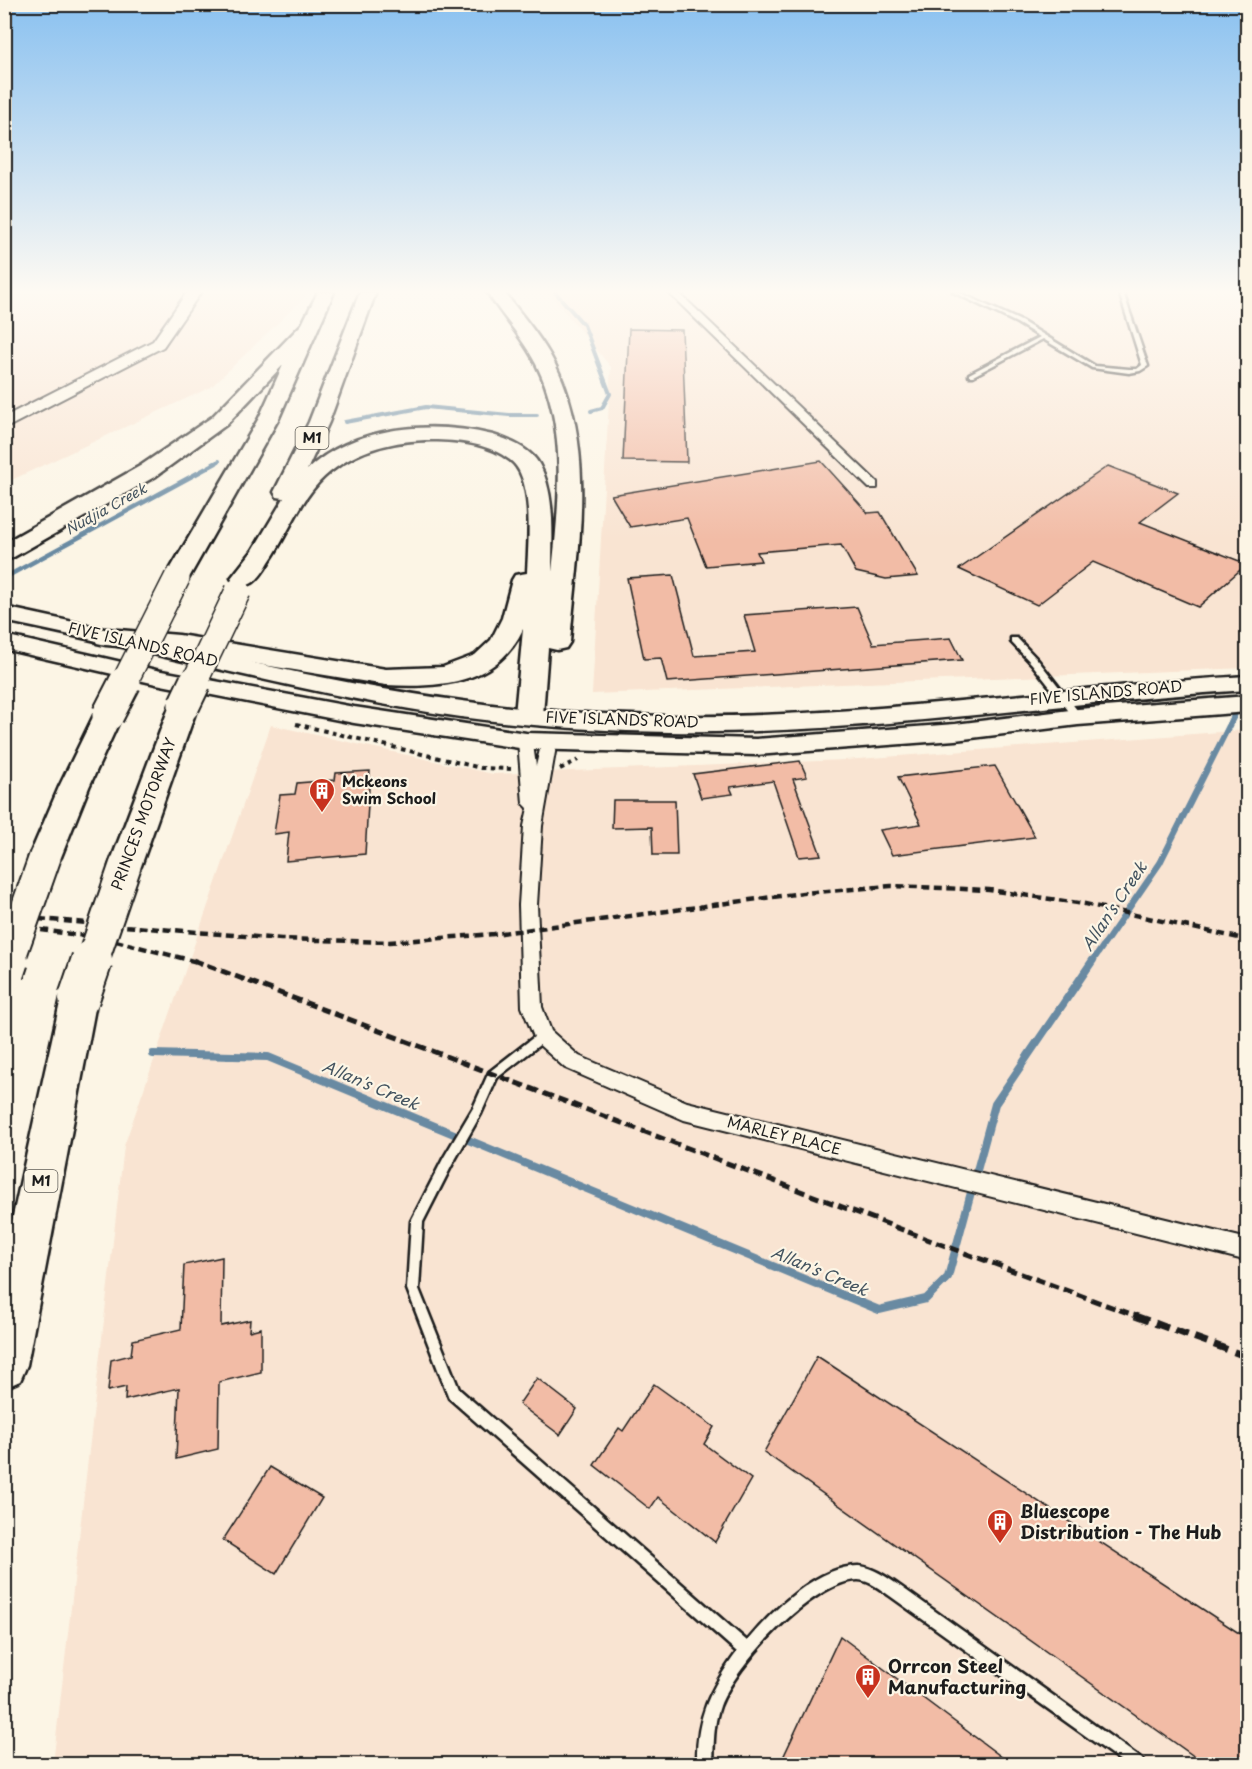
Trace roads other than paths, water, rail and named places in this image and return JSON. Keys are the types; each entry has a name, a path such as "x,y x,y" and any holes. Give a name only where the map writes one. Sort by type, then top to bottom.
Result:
{"highway":[{"path":"10,549 148,471 219,421 264,375"},
{"path":"4,972 45,857 74,787 108,715 177,578 269,418 288,375"},
{"name":"PRINCES MOTORWAY","path":"4,1365 79,998 184,705 319,422 336,375"},
{"path":"539,729 567,518 570,463 563,411 551,375"},
{"path":"241,585 259,564 291,500 322,467 350,450 402,435 429,433 458,434 501,445 528,464 536,476 539,492 539,729"},
{"path":"106,637 179,643 386,676 415,679 437,677 479,663 495,654 506,638 521,598 530,550 539,534"}],"main road":[{"path":"4,424 99,375"},
{"name":"FIVE ISLANDS ROAD","path":"4,614 338,687 462,709 539,729 757,722 853,716 1062,697 1209,695 1248,704"},
{"path":"4,621 65,627"},
{"name":"FIVE ISLANDS ROAD","path":"8,642 156,677 354,715 756,747 955,732 1078,717 1209,695 1248,683"}],"street":[{"path":"759,375 873,485"},
{"name":"MARLEY PLACE","path":"539,729 528,930 532,1007 543,1036 572,1062 684,1111 1248,1250"},
{"name":"MARLEY PLACE","path":"533,826 539,729"}],"lane":[{"path":"1014,640 1078,717"},
{"path":"543,1036 493,1075 477,1111 448,1161 417,1221 412,1289 454,1393 747,1651"},
{"path":"705,1764 705,1738 718,1694 747,1651 770,1625 813,1589 830,1579 849,1573 869,1576 904,1597 1137,1764"}],"waterway":[{"name":"Nudjia Creek","path":"591,411 602,408 610,394 603,375"},
{"name":"Nudjia Creek","path":"345,422 426,407 509,415 537,415"},
{"name":"Nudjia Creek","path":"213,464 219,461"},
{"name":"Nudjia Creek","path":"4,578 216,463"},
{"name":"Allan's Creek","path":"1092,962 1160,863 1248,688"},
{"name":"Allan's Creek","path":"153,1054 268,1057 879,1310 926,1299 948,1277 995,1104 1093,960"}],"railway":[{"path":"39,919 281,939 389,942 494,934 803,893 891,886 989,890 1085,904 1248,940"},
{"path":"4,925 108,939 197,962"},
{"path":"193,960 932,1241 1139,1317"},
{"path":"1135,1316 1248,1357"}],"place":[{"name":"Mckeons Swim School","path":"322,814"},
{"name":"Bluescope Distribution - The Hub","path":"1000,1545"},
{"name":"Orrcon Steel Manufacturing","path":"868,1700"}]}
